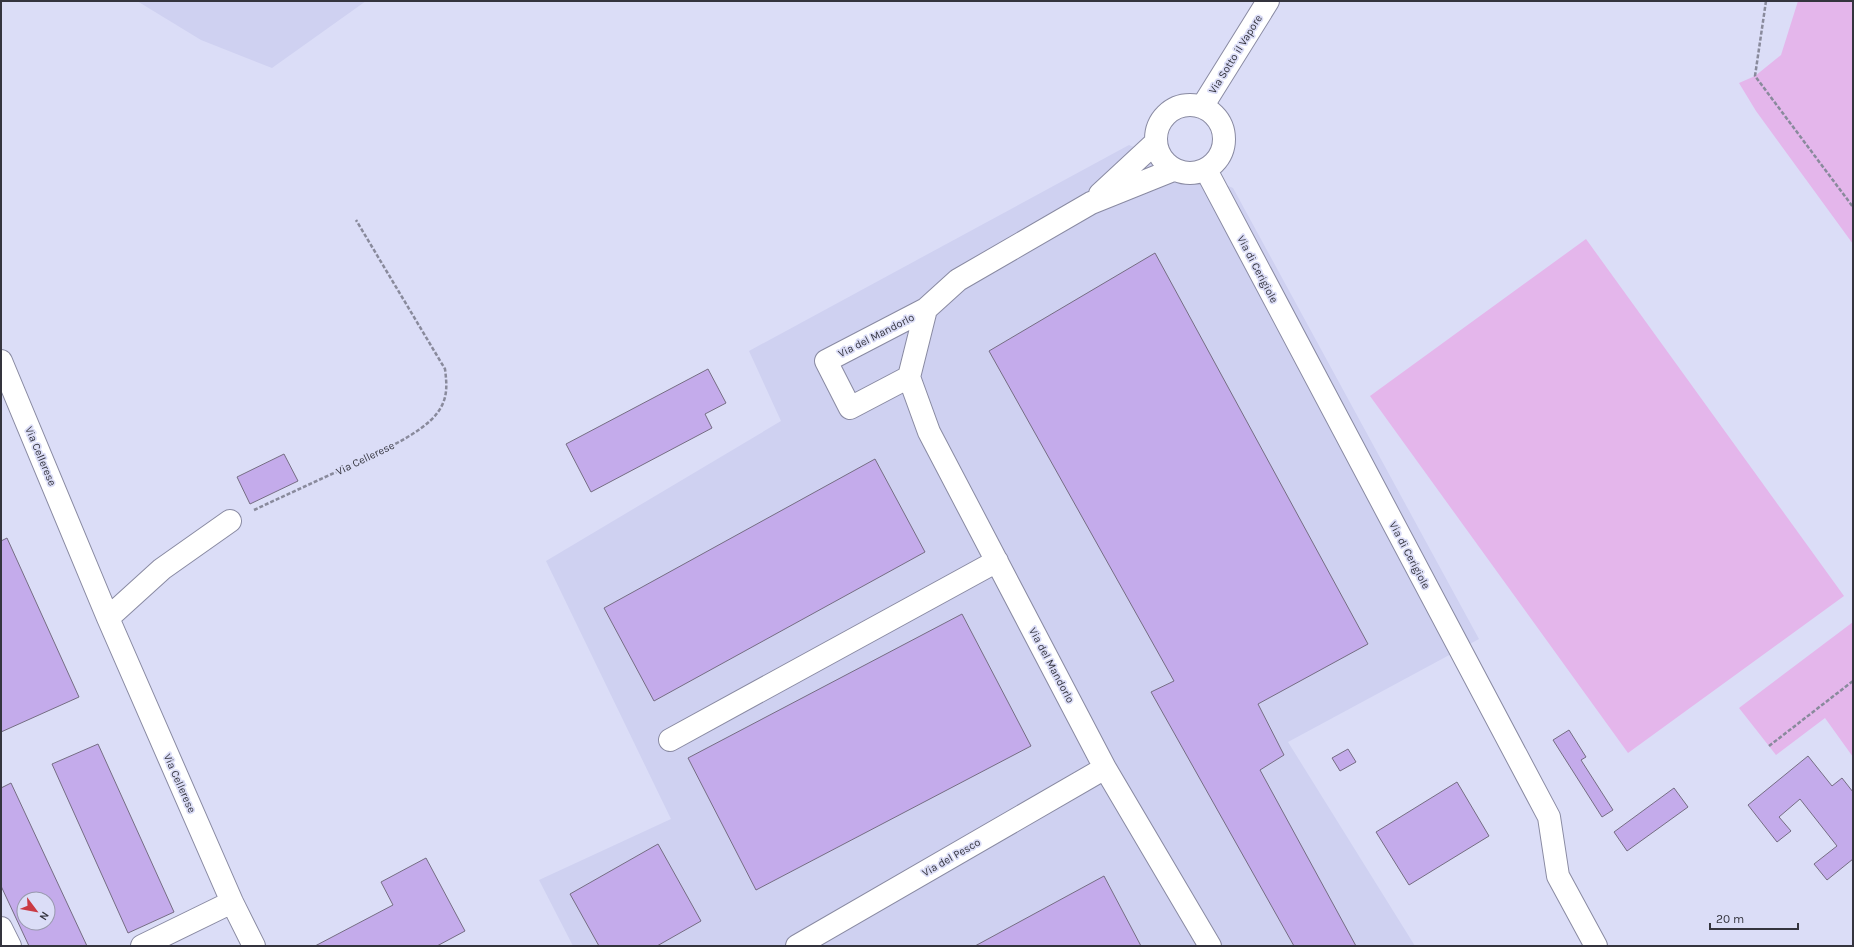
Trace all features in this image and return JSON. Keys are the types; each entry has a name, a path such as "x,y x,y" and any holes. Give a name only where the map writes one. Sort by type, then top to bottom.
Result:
{"street":[{"name":"Via Sotto il Vapore","path":"1202,107 1268,1"},
{"path":"1190,105 1202,107 1212,113 1219,121 1224,137 1223,149 1216,163 1206,170 1196,174 1184,174 1172,170 1165,164 1158,154 1155,143 1155,134 1160,123 1165,115 1175,108 1190,105"},
{"name":"Via del Mandorlo","path":"1091,203 1155,143"},
{"name":"Via del Mandorlo","path":"909,377 850,408 826,361 926,309 958,280 1091,203 1172,170"},
{"name":"Via di Cerigiole","path":"1206,170 1549,817 1558,876 1596,946"},
{"name":"Via del Mandorlo","path":"926,309 909,377 929,432 1105,768 1210,946"},
{"name":"Via Cellerese","path":"2,366 108,618 232,902 254,946"},
{"path":"108,618 162,569 230,521"},
{"path":"670,740 997,561"},
{"name":"Via del Pesco","path":"797,946 1105,768"},
{"path":"142,946 232,902"},
{"path":"1,928 10,946"}],"path":[{"path":"1766,1 1755,76 1853,208"},
{"path":"1152,119 1155,113 1182,100"},
{"name":"Via Cellerese","path":"230,521 392,446 423,426 437,413 445,400 447,384 445,369 356,220"},
{"path":"1769,746 1853,681"}],"shaded area":[{"path":"137,1 366,1 272,68 201,40"},
{"path":"1798,1 1853,1 1853,244 1756,111 1739,83 1755,76 1781,55"},
{"path":"1129,145 1233,188 1479,639 1288,742 1415,946 573,946 539,880 671,819 546,561 781,421 749,351"},
{"path":"1586,239 1844,596 1628,753 1370,396"},
{"path":"1853,622 1853,757 1825,718 1776,755 1739,708"}],"building":[{"path":"1155,253 1368,644 1258,704 1284,755 1260,770 1356,946 1294,946 1151,692 1174,681 989,351"},
{"path":"708,369 726,403 705,414 712,428 591,492 566,444"},
{"path":"284,454 298,481 250,504 237,477"},
{"path":"875,459 925,552 654,701 604,608"},
{"path":"7,538 79,697 1,732 1,541"},
{"path":"962,614 1031,746 756,890 688,758"},
{"path":"1569,730 1586,757 1581,760 1613,810 1602,817 1553,740"},
{"path":"98,744 174,912 128,933 52,764"},
{"path":"1348,749 1356,762 1340,771 1332,758"},
{"path":"1808,756 1832,786 1842,778 1853,792 1853,859 1827,880 1814,864 1837,846 1800,799 1779,817 1791,831 1777,842 1748,805"},
{"path":"1457,782 1489,836 1409,885 1376,832"},
{"path":"11,783 87,946 29,946 22,931 56,931 56,891 16,891 16,918 1,886 1,788"},
{"path":"1674,788 1688,807 1627,851 1614,832"},
{"path":"658,844 701,921 657,946 599,946 570,894"},
{"path":"426,858 465,931 437,946 315,946 393,905 381,882"},
{"path":"1104,876 1141,946 975,946"}]}
